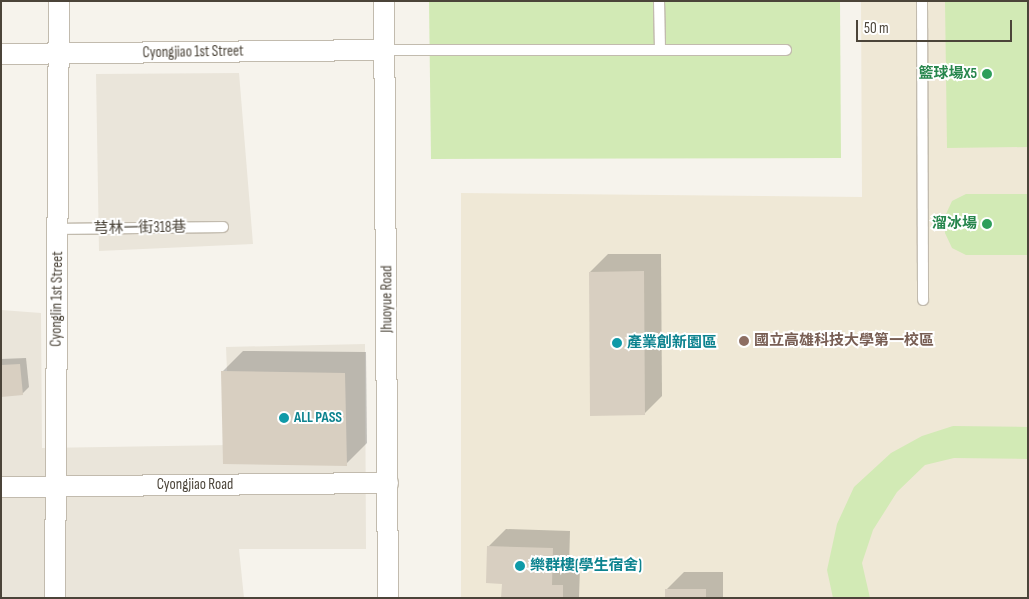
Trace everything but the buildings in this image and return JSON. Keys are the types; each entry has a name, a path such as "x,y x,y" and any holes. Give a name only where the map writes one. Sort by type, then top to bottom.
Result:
{"street":[{"name":"Cyonglin 1st Street","path":"55,598 59,1"},
{"name":"Jhuoyue Road","path":"384,1 388,598"},
{"name":"Cyongjiao 1st Street","path":"1,54 385,50"},
{"name":"Cyongjiao Road","path":"1,487 388,483"}],"lane":[{"path":"659,1 660,50"},
{"path":"922,1 922,300"},
{"path":"385,50 786,50"},
{"name":"芎林一街318巷","path":"58,229 223,227"}],"shaded area":[{"name":"國立高雄科技大學第一校區","path":"861,1 1028,1 1028,598 461,598 461,193 862,197"},
{"path":"239,73 253,244 99,251 96,74"},
{"path":"1,310 41,313 42,448 230,445 226,347 365,344 366,549 239,549 244,598 1,598"}],"green space":[{"path":"429,1 840,1 841,158 431,159"},
{"name":"籃球場X5","path":"945,1 1028,1 1028,147 947,148"},
{"name":"溜冰場","path":"966,194 1028,194 1028,255 966,255 952,248 945,233 946,214 952,201"},
{"path":"953,426 1028,427 1028,459 954,458 925,465 897,492 873,530 862,563 870,598 833,598 827,570 837,524 854,487 891,453 922,436"}],"place":[{"name":"籃球場X5","path":"987,74"},
{"name":"溜冰場","path":"987,224"},
{"name":"國立高雄科技大學第一校區","path":"744,341"},
{"name":"產業創新園區","path":"617,343"},
{"name":"ALL PASS","path":"284,418"},
{"name":"樂群樓(學生宿舍)","path":"520,566"}]}
